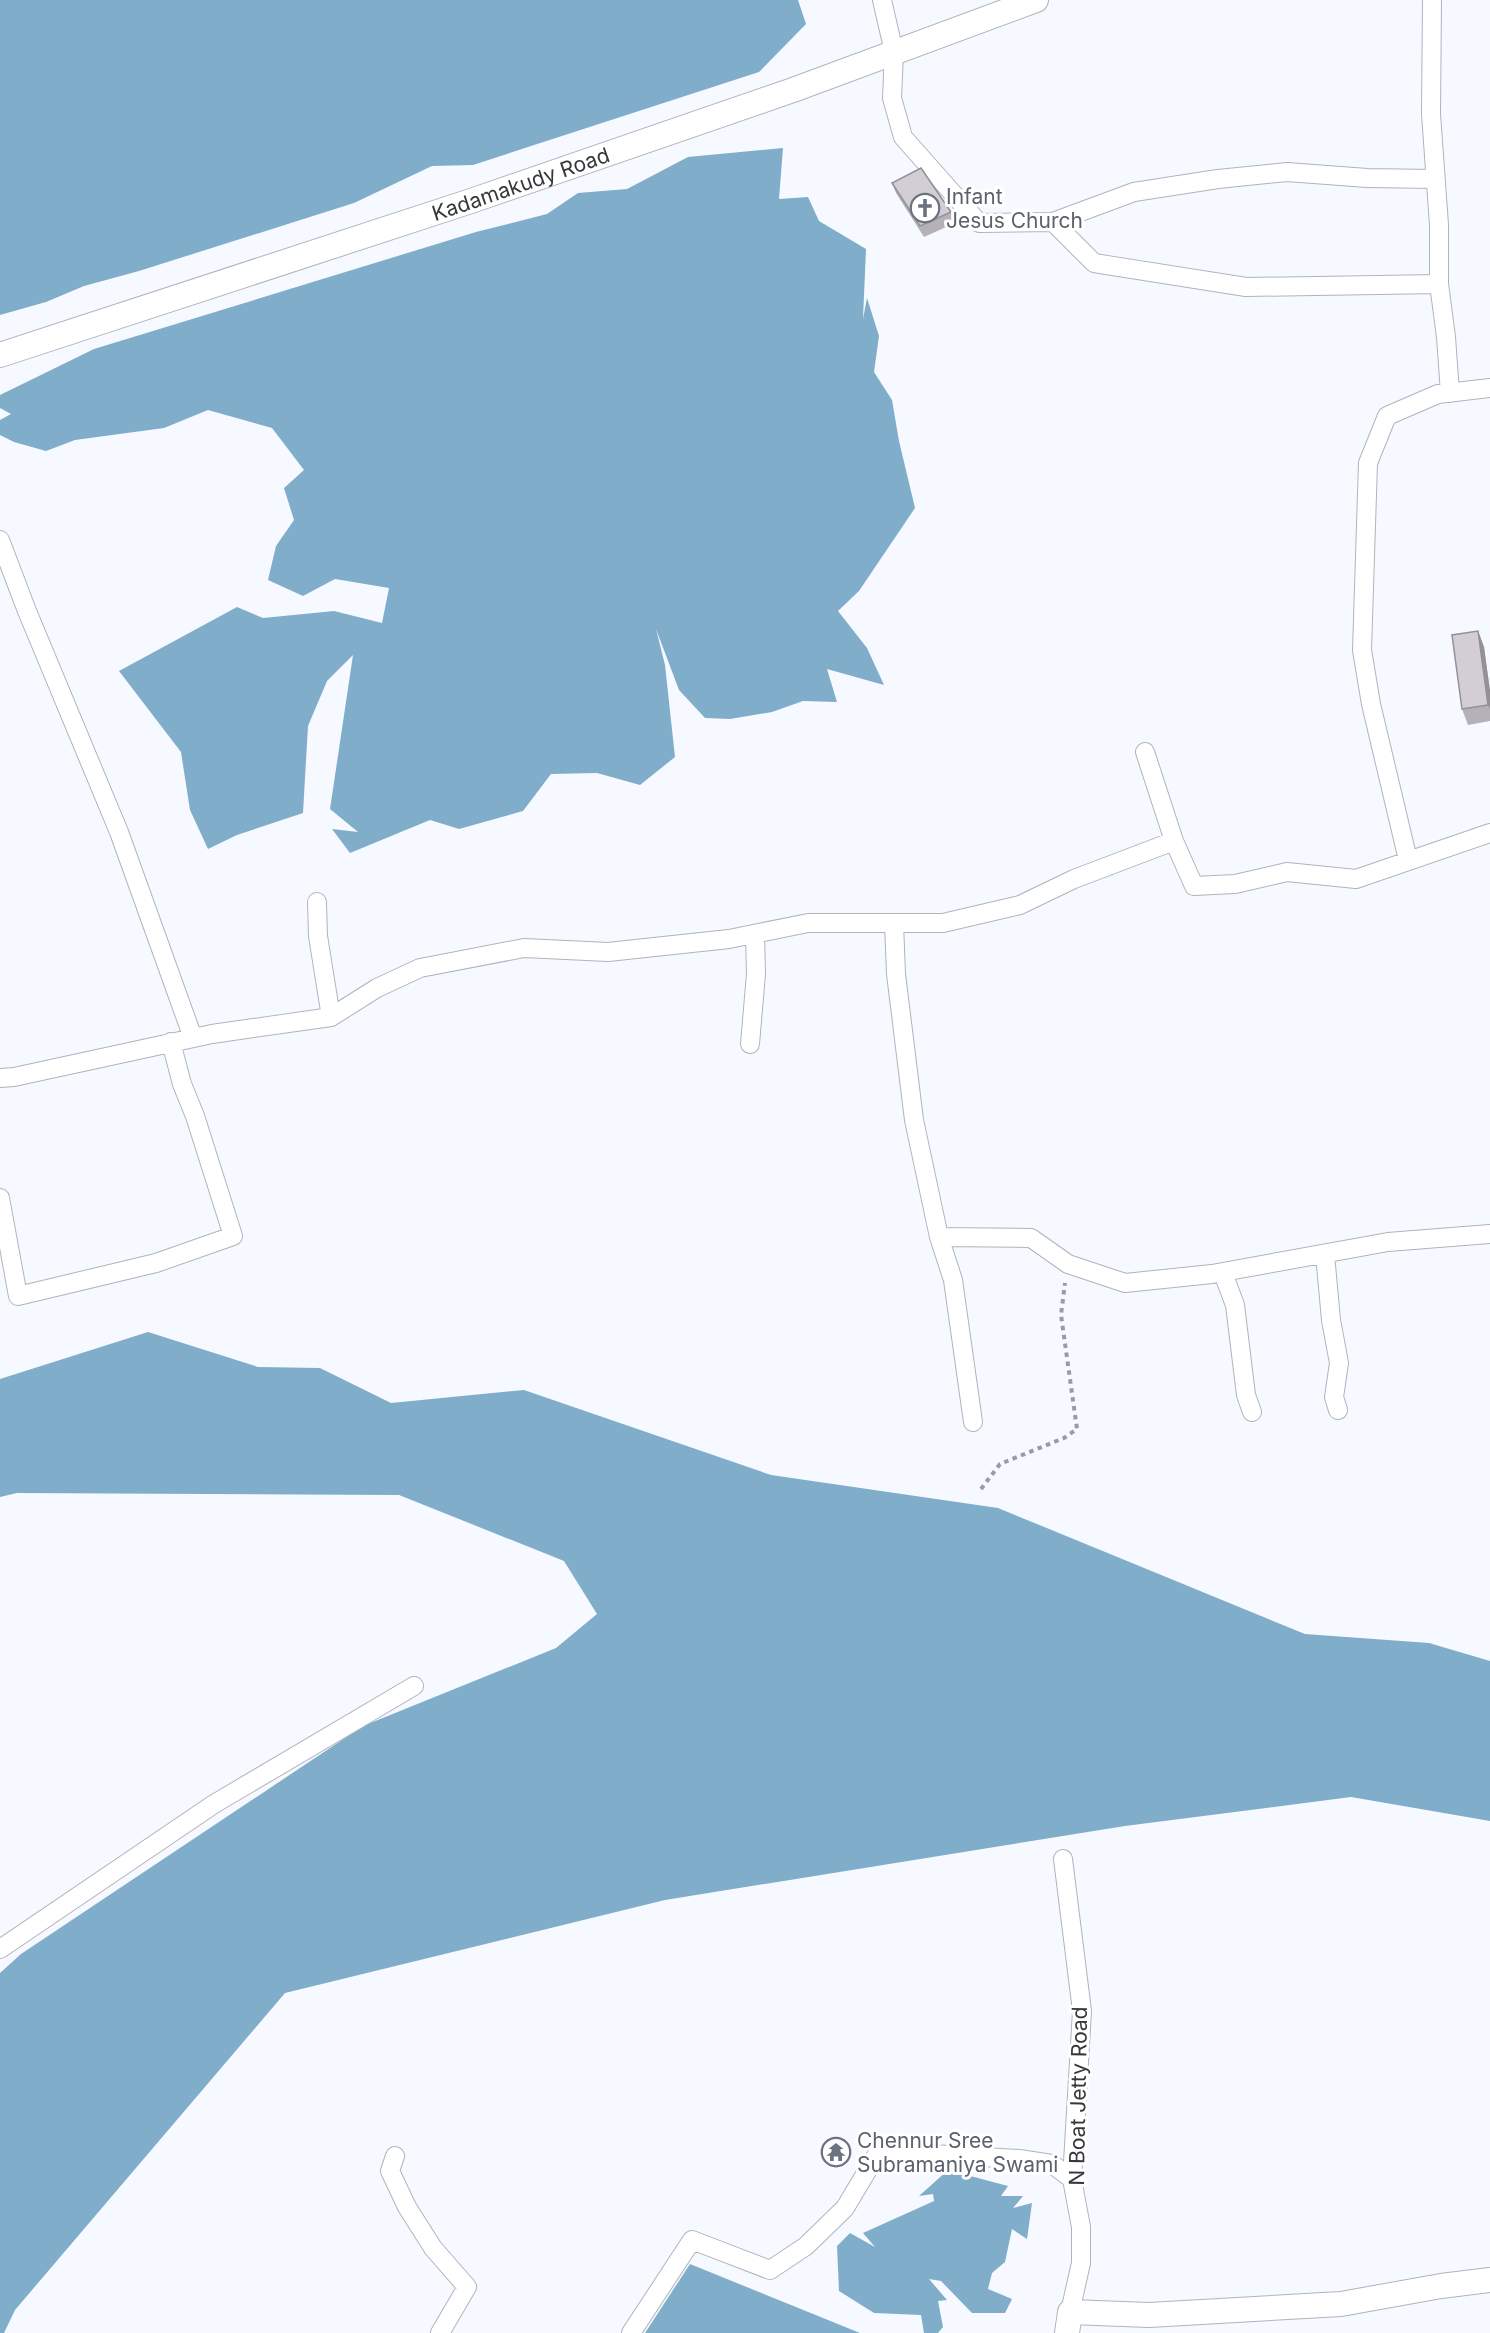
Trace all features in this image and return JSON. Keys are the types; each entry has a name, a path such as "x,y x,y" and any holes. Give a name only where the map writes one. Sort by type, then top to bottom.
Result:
{"street":[{"path":"882,0 894,52 892,98 903,137 979,223 1053,222 1134,192 1218,179 1287,172 1367,178 1435,179"},
{"name":"Kadamakudy Road","path":"0,355 482,197 793,90 1036,0"},
{"path":"1432,0 1431,114 1439,225 1439,284 1450,393"},
{"path":"1053,222 1094,263 1246,287 1439,284"},
{"path":"1408,860 1371,704 1362,650 1368,463 1387,416 1438,394 1490,388"},
{"path":"0,540 119,832 193,1038"},
{"path":"1145,752 1174,841 1194,886 1235,884 1287,872 1356,879 1490,833"},
{"path":"0,1078 14,1077 171,1042 331,1017 377,988 420,969 524,948 608,952 729,939 808,923 942,923 1020,905 1074,879 1174,841"},
{"path":"317,902 318,936 331,1017"},
{"path":"894,923 896,974 914,1120 939,1237 953,1280 973,1422"},
{"path":"750,1044 756,974 755,934"},
{"path":"0,1198 18,1296 156,1263 232,1236 195,1116 182,1084 171,1042"},
{"path":"939,1237 1031,1238 1068,1264 1125,1283 1222,1273 1388,1242 1490,1234"},
{"path":"1325,1254 1331,1320 1339,1363 1334,1397 1338,1410"},
{"path":"1222,1273 1235,1305 1246,1395 1252,1412"},
{"path":"0,1950 214,1804 414,1686"},
{"name":"N Boat Jetty Road","path":"1063,1859 1082,2011 1072,2178 1081,2228 1081,2263 1068,2323"},
{"path":"631,2333 692,2240 770,2270 806,2246 845,2208 879,2151 1019,2159 1052,2164 1072,2178"},
{"path":"395,2156 390,2171 407,2206 433,2248 467,2287 440,2333"},
{"path":"1068,2323 1149,2315 1341,2304 1441,2286 1490,2280"}],"path":[{"path":"981,1489 1000,1464 1064,1437 1077,1429 1061,1315 1068,1264"}],"water":[{"path":"0,0 798,0 806,24 759,72 473,165 432,166 354,203 139,271 84,286 46,302 0,315"},
{"path":"783,148 779,199 808,197 819,221 866,249 863,319 867,298 879,336 874,372 892,400 915,508 859,591 838,611 867,648 884,685 827,669 837,702 803,701 772,712 730,719 705,718 679,690 656,629 665,665 675,757 640,785 597,773 551,774 523,811 459,829 430,820 350,853 332,829 358,832 330,809 353,655 327,681 308,726 303,813 237,835 208,849 190,810 181,752 119,671 237,607 263,618 334,611 382,623 389,588 335,579 303,596 268,580 276,546 294,520 284,488 304,470 272,428 208,410 164,428 75,440 46,451 14,442 0,435 0,420 11,414 0,408 0,395 94,349 476,232 547,214 578,193 627,189 688,157"},
{"path":"148,1332 258,1367 320,1368 391,1403 524,1390 771,1475 998,1508 1305,1634 1429,1643 1490,1661 1490,1821 1351,1797 1125,1826 665,1900 285,1993 15,2310 4,2333 0,2333 0,1973 21,1954 363,1726 556,1648 597,1614 564,1561 399,1495 17,1493 0,1497 0,1379"},
{"path":"948,2170 1008,2186 1001,2196 1023,2196 1013,2208 1032,2203 1027,2239 1012,2229 1005,2262 992,2273 988,2289 1012,2299 1005,2313 972,2313 941,2281 929,2279 947,2300 938,2301 943,2327 938,2333 924,2333 921,2315 874,2313 839,2291 837,2246 850,2233 875,2247 863,2233 934,2201 933,2194 919,2196"},
{"path":"690,2264 860,2333 645,2333"}],"building":[{"name":"Infant Jesus Church","path":"921,168 951,212 920,226 892,183"},
{"path":"1478,631 1488,705 1462,709 1452,635"}],"place":[{"name":"Infant Jesus Church","path":"925,208"},
{"name":"Chennur Sree Subramaniya Swami","path":"836,2152"}]}
